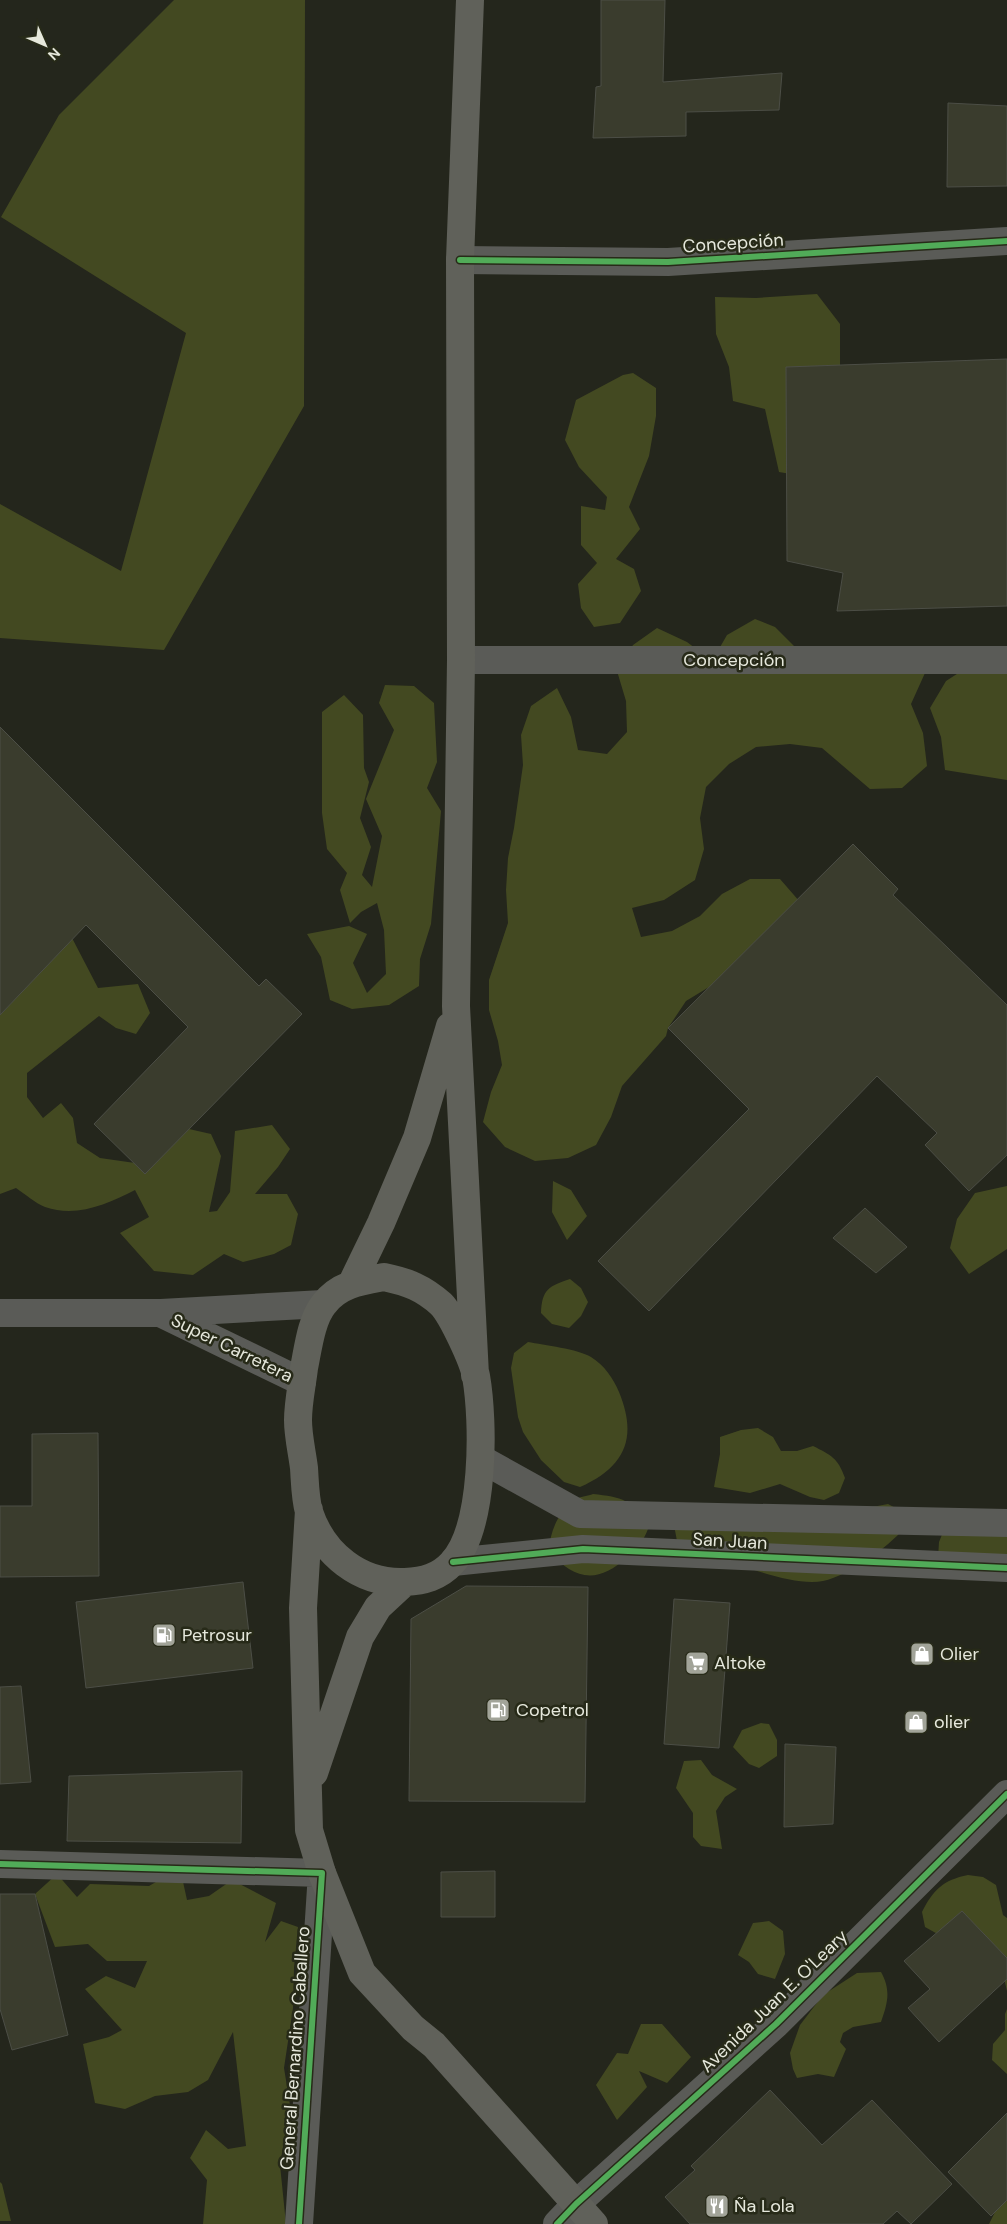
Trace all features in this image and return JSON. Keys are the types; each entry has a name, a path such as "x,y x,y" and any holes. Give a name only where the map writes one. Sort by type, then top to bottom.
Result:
{"highway":[{"path":"309,1510 319,1534 330,1550 360,1573 381,1581 404,1582 429,1579 442,1572 462,1550 468,1535 475,1502 481,1459 456,1006 461,660 460,260 470,0"},
{"path":"352,1283 381,1223 417,1138 456,1006"},
{"path":"476,1375 460,1338 442,1306 410,1282 384,1277 352,1283 323,1304 310,1334 298,1420 309,1510 303,1608 308,1830 322,1873 362,1973 413,2028 434,2045 594,2224"},
{"path":"308,1791 360,1637 378,1607 404,1582"}],"street":[{"name":"Concepción","path":"460,260 668,262 1007,241"},
{"name":"Concepción","path":"461,660 1007,660"},
{"path":"0,1313 161,1313 323,1304"},
{"name":"Super Carretera","path":"161,1313 302,1382"},
{"name":"San Juan","path":"481,1459 580,1514 1007,1524"},
{"name":"San Juan","path":"453,1562 582,1549 1007,1568"},
{"name":"Avenida Juan E. O'Leary","path":"557,2224 576,2204 776,2024 1007,1794"},
{"path":"0,1864 322,1873"},
{"name":"General Bernardino Caballero","path":"299,2224 322,1873"}],"green space":[{"path":"174,0 305,0 304,406 164,650 0,638 0,504 121,571 186,333 1,217 59,115"},
{"path":"817,294 840,324 840,373 809,477 779,472 765,409 733,401 729,367 716,334 715,297 756,298"},
{"path":"633,373 656,388 656,416 649,456 629,507 640,529 616,559 634,569 641,591 620,623 594,627 581,608 578,584 597,563 581,545 581,506 605,510 607,497 579,467 565,440 576,400 623,375"},
{"path":"755,619 775,627 797,649 925,673 911,704 923,733 927,766 902,788 870,789 822,748 790,744 756,747 729,764 706,787 700,818 704,849 695,880 664,900 632,908 641,937 672,931 700,916 722,894 750,879 780,879 800,902 714,984 686,1001 668,1028 666,1036 622,1086 611,1117 596,1145 568,1158 535,1161 505,1147 483,1122 491,1092 502,1065 498,1041 489,1010 489,980 508,923 506,890 508,858 523,765 521,735 531,706 557,688 571,717 578,750 607,754 627,732 626,701 617,671 633,645 657,628 687,642 712,661 727,635"},
{"path":"1007,661 1007,780 945,770 941,737 930,708 946,681 974,663"},
{"path":"385,685 414,686 434,703 437,762 427,788 441,811 431,924 420,959 419,986 389,1005 352,1009 330,1000 321,957 307,934 349,926 367,934 353,963 367,993 386,974 384,930 377,903 361,912 350,923 340,890 347,873 327,849 322,813 322,712 344,695 363,715 364,768 369,782 360,818 371,847 362,875 372,887 382,836 366,799 394,730 379,703"},
{"path":"71,936 98,988 138,984 150,1013 136,1034 116,1028 99,1016 27,1073 27,1097 43,1118 61,1103 73,1118 77,1143 100,1158 135,1163 189,1129 211,1134 221,1156 209,1212 217,1211 230,1192 235,1131 272,1125 290,1149 278,1167 255,1194 287,1194 298,1214 291,1245 274,1254 243,1262 224,1254 193,1275 154,1271 120,1233 149,1217 135,1190 91,1208 69,1211 45,1207 16,1188 0,1194 0,1015"},
{"path":"553,1181 571,1190 587,1216 567,1240 552,1212"},
{"path":"1007,1186 1007,1249 969,1274 950,1248 957,1219 975,1193"},
{"path":"570,1279 581,1288 588,1302 581,1316 569,1328 552,1324 541,1313 543,1299 548,1290"},
{"path":"528,1342 570,1350 591,1357 600,1364 614,1382 625,1408 627,1437 624,1449 608,1470 580,1487 564,1482 541,1460 523,1432 518,1417 511,1368 514,1353"},
{"path":"758,1428 773,1437 781,1451 797,1451 813,1446 837,1461 845,1478 839,1493 824,1500 810,1497 780,1484 750,1493 714,1487 720,1454 720,1437 741,1430"},
{"path":"593,1494 626,1501 638,1510 649,1526 641,1543 617,1566 596,1575 586,1575 567,1568 549,1550 551,1535 560,1515 571,1503 579,1498"},
{"path":"888,1504 903,1512 905,1528 867,1560 845,1573 823,1581 790,1580 729,1561 677,1541 674,1525 872,1507"},
{"path":"1007,1520 1007,1570 938,1558 939,1542 945,1527"},
{"path":"761,1723 769,1724 777,1740 777,1756 759,1768 749,1764 733,1747 742,1730"},
{"path":"701,1760 712,1775 737,1789 725,1797 716,1811 722,1849 701,1846 693,1837 693,1813 676,1788 684,1761"},
{"path":"180,1868 187,1900 209,1896 232,1880 276,1903 265,1942 281,1921 298,1927 293,2008 284,2068 290,2105 280,2165 286,2224 203,2224 207,2180 190,2158 206,2130 228,2149 246,2146 233,2032 208,2080 188,2092 155,2096 125,2109 95,2103 83,2044 109,2037 122,2030 85,1989 106,1976 135,1988 147,1961 107,1961 88,1944 55,1947 35,1894 57,1874 77,1897 90,1884 149,1886"},
{"path":"968,1875 983,1877 996,1885 1003,1915 1007,1918 1007,1991 1002,1970 925,1927 922,1912 930,1898 945,1883"},
{"path":"769,1921 783,1931 785,1954 775,1979 758,1974 749,1962 738,1955 753,1923"},
{"path":"881,1972 886,1985 887,1996 881,2022 853,2027 843,2033 840,2042 846,2049 834,2077 818,2074 797,2078 790,2053 800,2025 823,1995 857,1973"},
{"path":"1007,2009 1007,2074 992,2060 993,2044 1005,2030 1005,2014"},
{"path":"641,2024 662,2024 691,2057 667,2083 639,2071 647,2087 617,2120 596,2085 617,2053 628,2054"},
{"path":"0,2182 2,2184 11,2221 0,2221"},
{"path":"1007,2200 1007,2224 989,2224 995,2212"}],"building":[{"path":"601,0 665,0 663,82 782,73 779,110 686,112 686,136 593,138 596,87 601,86"},
{"path":"948,103 1007,106 1007,186 947,187"},
{"path":"1007,359 1007,606 837,611 843,573 787,561 786,367"},
{"path":"0,727 259,986 266,979 302,1014 145,1174 94,1124 188,1027 86,925 0,1015"},
{"path":"853,844 898,889 893,895 1007,1005 1007,1155 969,1191 925,1145 937,1133 877,1076 649,1311 598,1261 749,1109 668,1028"},
{"path":"865,1208 907,1247 876,1273 833,1238"},
{"path":"98,1433 99,1576 0,1577 0,1506 32,1506 32,1434"},
{"name":"Petrosur","path":"243,1582 253,1668 86,1688 76,1602"},
{"name":"Copetrol","path":"466,1586 588,1587 585,1802 409,1801 411,1619"},
{"name":"Altoke","path":"674,1599 730,1603 719,1748 664,1744"},
{"path":"21,1686 31,1782 0,1784 0,1687"},
{"path":"785,1744 836,1747 833,1824 784,1827"},
{"path":"242,1771 241,1843 67,1841 69,1776"},
{"path":"495,1871 495,1917 441,1917 441,1872"},
{"path":"0,1894 35,1894 68,2035 12,2050 0,2009"},
{"path":"962,1911 1007,1958 1007,1979 939,2042 908,2008 930,1989 904,1961"},
{"path":"770,2090 822,2145 872,2100 952,2184 911,2224 897,2211 883,2224 690,2224 665,2197 695,2170 691,2166"},
{"path":"1007,2113 1007,2200 991,2216 948,2172"}],"cycle path":[{"path":"460,260 668,262 1007,241"},
{"path":"453,1562 583,1549 1007,1568"},
{"path":"557,2224 576,2204 776,2024 1007,1794"},
{"path":"0,1864 322,1873 299,2224"}],"place":[{"name":"Petrosur","path":"164,1635"},
{"name":"Olier","path":"922,1654"},
{"name":"Altoke","path":"697,1663"},
{"name":"Copetrol","path":"498,1710"},
{"name":"olier","path":"916,1722"},
{"name":"Ña Lola","path":"717,2206"}]}
